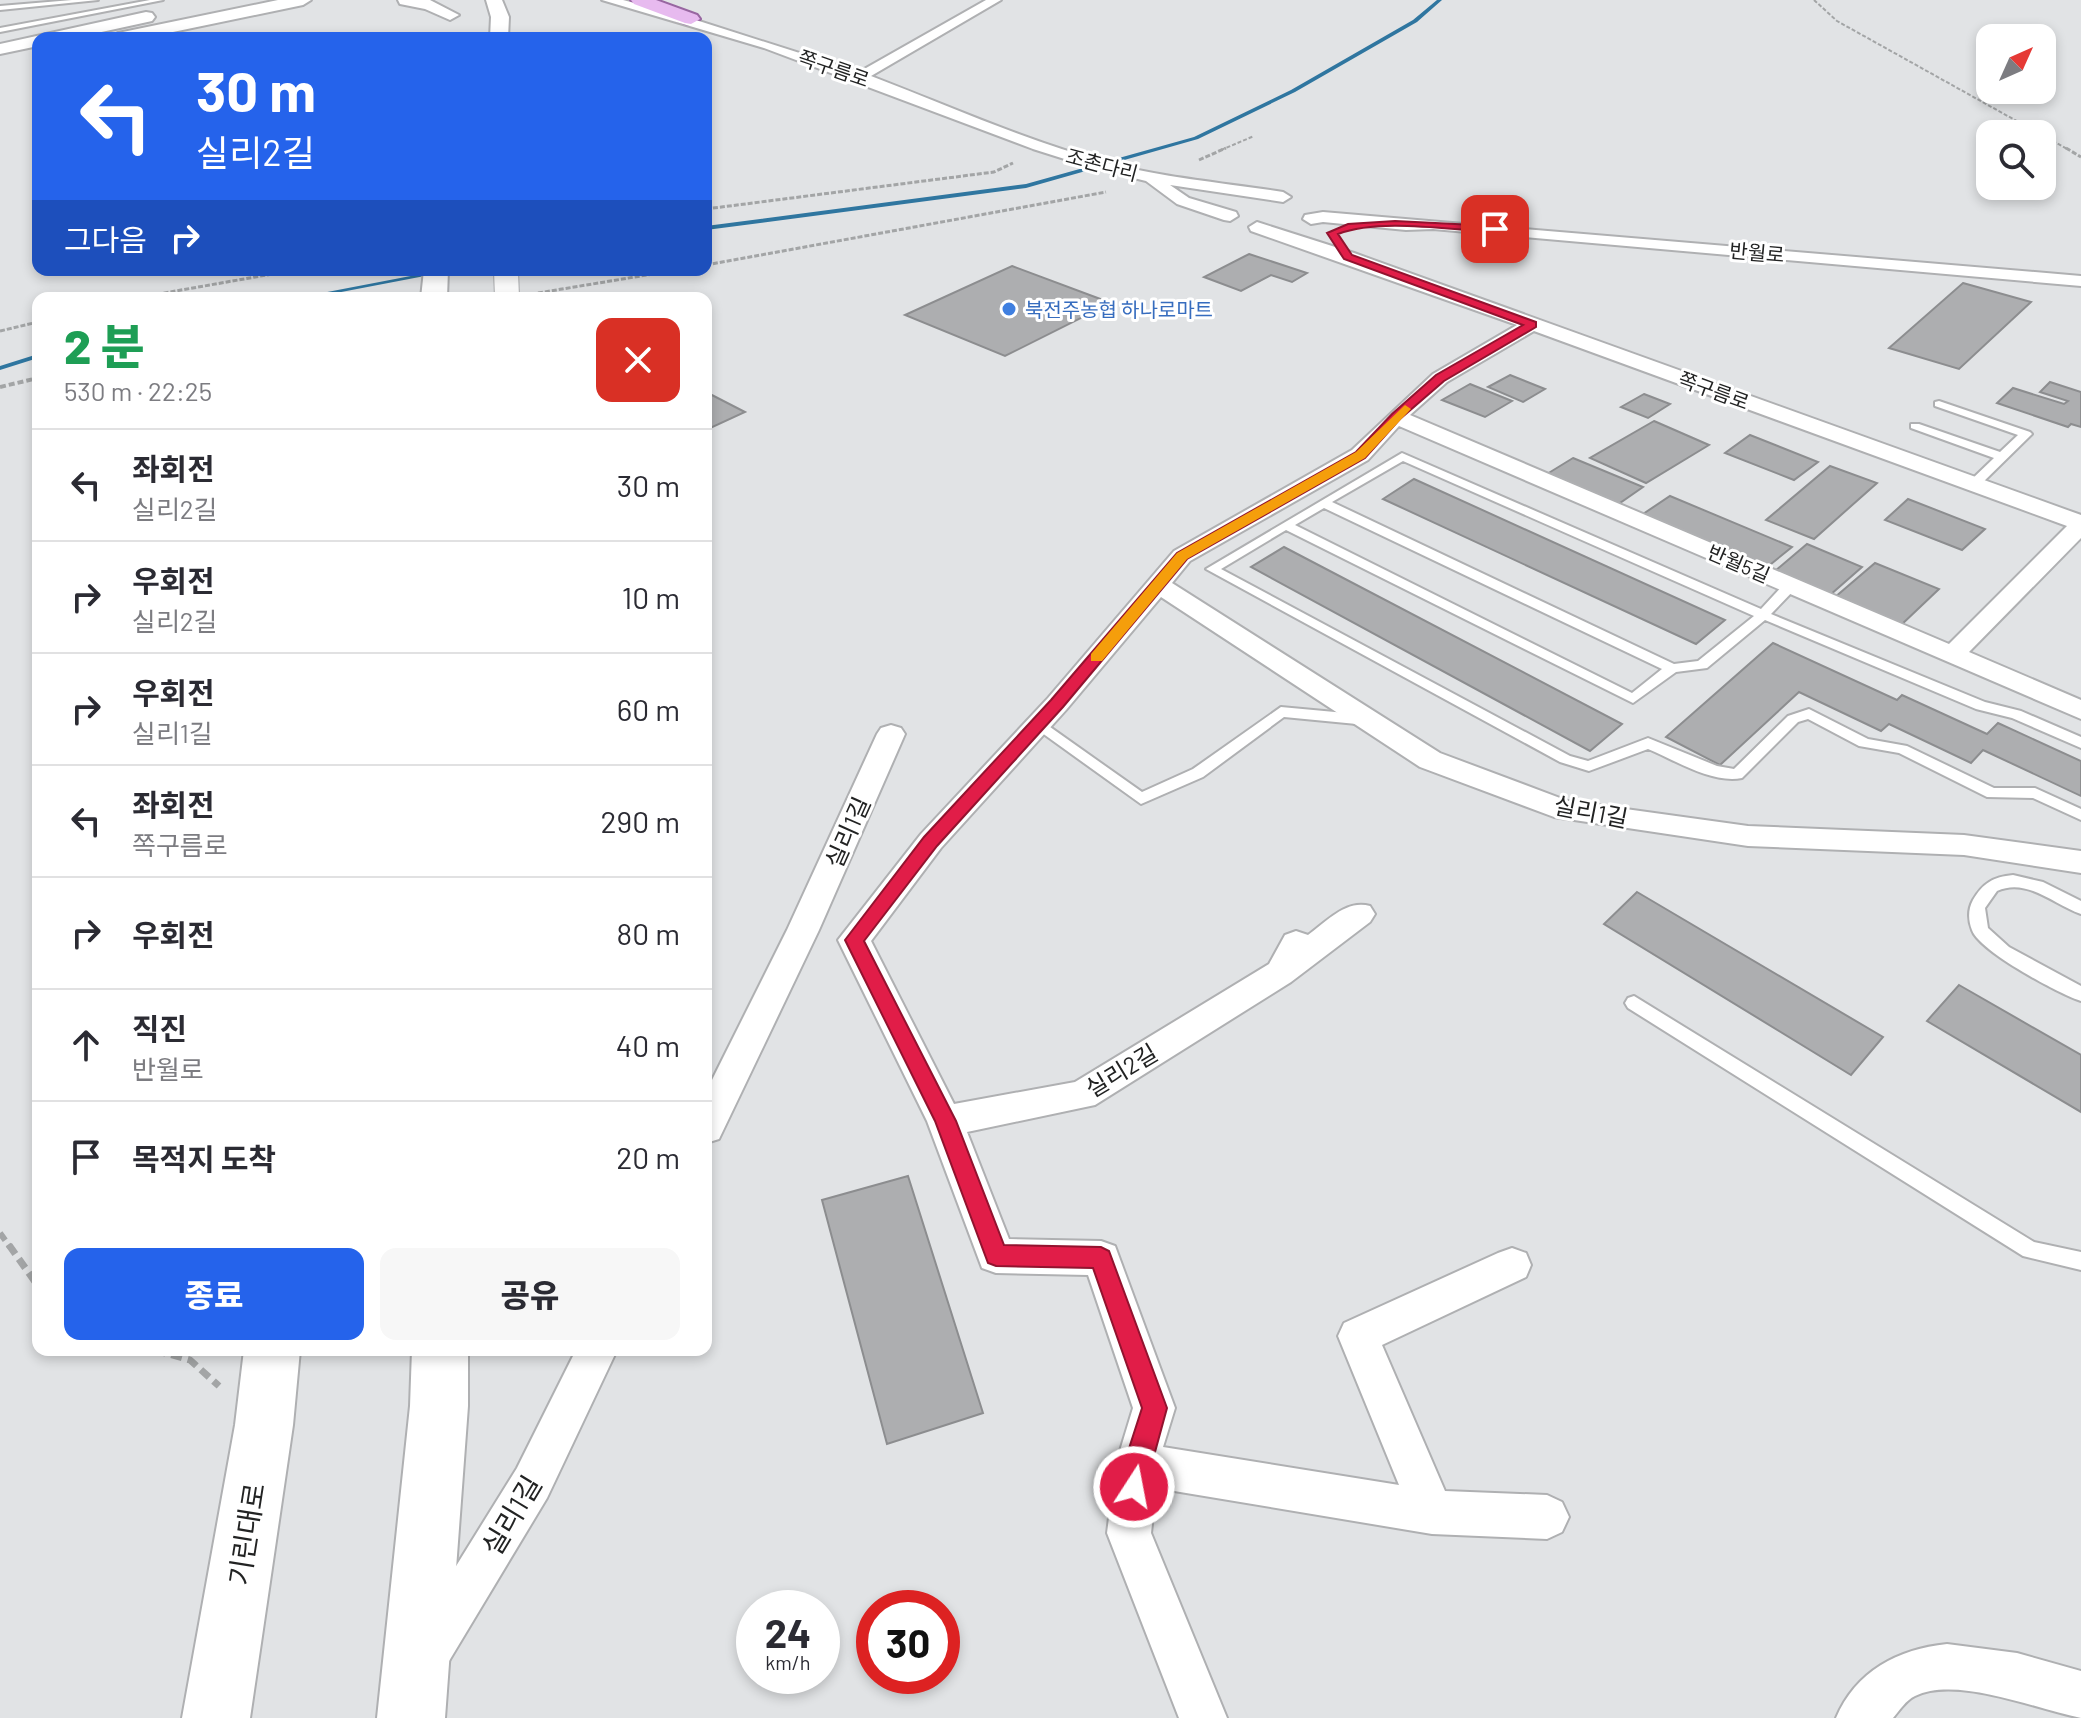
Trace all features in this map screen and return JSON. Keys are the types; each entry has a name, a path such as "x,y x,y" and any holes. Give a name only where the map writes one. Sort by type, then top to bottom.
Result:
{"main road":[{"path":"640,0 691,19"}],"street":[{"path":"78,32 226,0"},
{"path":"119,32 273,0"},
{"path":"146,32 303,0"},
{"path":"241,12 318,0"},
{"path":"406,0 450,8 448,32"},
{"path":"494,0 500,17 499,32"},
{"name":"쪽구름로","path":"608,0 691,19 860,77 1050,150"},
{"path":"860,77 995,0"},
{"path":"517,12 517,32"},
{"path":"0,49 32,42"},
{"path":"0,60 32,53"},
{"name":"조촌다리","path":"1050,150 1149,177"},
{"path":"1149,177 1301,208 1323,217 1395,224 1433,224"},
{"path":"1149,177 1183,201 1348,257"},
{"path":"1230,216 1229,206 1244,198 1301,208 1403,215 1433,224"},
{"path":"1257,227 1283,228 1301,208"},
{"path":"1301,208 1305,233 1348,257"},
{"path":"1348,257 1331,236 1335,230 1395,224"},
{"name":"반월로","path":"1433,224 2081,281"},
{"name":"쪽구름로","path":"1348,257 2081,524"},
{"path":"854,940 931,841 1038,725 1182,556 1360,455 1396,417 1440,378 1532,324"},
{"name":"반월5길","path":"1396,417 2081,710"},
{"path":"1952,655 2081,524"},
{"name":"실리1길","path":"1158,584 1430,760 1564,810 1748,836 1964,845 2081,862"},
{"name":"실리1길","path":"712,1116 803,930 891,734"},
{"name":"실리2길","path":"945,1121 1083,1095 1280,973 1359,914"},
{"path":"803,930 854,940"},
{"path":"854,940 945,1121 996,1256 1101,1258 1154,1408 1137,1464 1129,1533 1203,1718"},
{"path":"1280,973 1296,943"},
{"path":"1432,1512 1358,1336 1512,1265"},
{"name":"기린대로","path":"216,1718 264,1425 271,1356"},
{"path":"413,1696 439,1406 440,1356"},
{"name":"실리1길","path":"413,1696 532,1483 594,1356"},
{"path":"1137,1464 1432,1512 1547,1517"},
{"path":"1860,1718 1903,1675 1946,1668 2027,1677 2081,1695"}],"lane":[{"path":"0,8 95,0"},
{"path":"0,30 160,0"},
{"path":"1939,404 2026,434 1974,484"},
{"path":"1915,426 2002,457"},
{"path":"2081,743 2016,714 1981,706 1763,615 1402,456 1326,504 1212,569 1565,759 1589,766 1648,743 1714,771 1737,774 1793,719 1809,714 1864,743 1902,749 1992,793 2035,793 2081,815"},
{"path":"1326,504 1672,668 1702,665 1763,615 1790,586"},
{"path":"1287,526 1633,699 1672,668"},
{"path":"1038,725 1141,799 1198,773 1281,712 1369,721"},
{"path":"2081,908 2033,885 2009,881 1990,887 1977,908 1980,930 2003,952 2081,994"},
{"path":"1634,1003 2030,1250 2081,1261"}],"path":[{"path":"1814,0 1837,21 2016,120"},
{"path":"712,264 1044,206 1128,187 1254,136"},
{"path":"2056,143 2081,157"},
{"path":"712,208 994,172 1050,150"},
{"path":"170,292 261,276"},
{"path":"542,292 640,276"},
{"path":"0,331 32,323"},
{"path":"0,387 32,379"},
{"path":"0,1233 32,1278"},
{"path":"176,1356 190,1360 264,1425"}],"building":[{"path":"1249,254 1307,273 1292,282 1271,275 1241,291 1204,277"},
{"name":"북전주농협 하나로마트","path":"1012,266 1111,303 1005,356 905,315"},
{"path":"1963,283 2031,302 1959,369 1889,348"},
{"path":"1510,375 1545,389 1523,402 1488,387"},
{"path":"2050,382 2081,392 2081,427 2071,424 2068,427 1997,403 2013,388 2064,404 2068,401 2040,392"},
{"path":"1470,384 1512,401 1485,417 1442,400"},
{"path":"1644,394 1670,404 1648,418 1621,407"},
{"path":"712,395 745,412 712,427"},
{"path":"1654,421 1709,445 1646,483 1590,458"},
{"path":"1750,435 1818,462 1794,480 1725,453"},
{"path":"1573,458 1643,487 1617,505 1547,474"},
{"path":"1830,466 1877,483 1814,539 1766,520"},
{"path":"1414,479 1725,620 1696,644 1383,499"},
{"path":"1670,496 1792,547 1766,568 1643,514"},
{"path":"1908,499 1985,529 1962,550 1885,520"},
{"path":"1807,544 1862,567 1830,595 1775,571"},
{"path":"1284,547 1622,724 1590,751 1251,567"},
{"path":"1875,563 1939,589 1900,626 1834,598"},
{"path":"1773,643 1897,700 1902,695 1987,734 1998,723 2081,761 2081,796 1983,750 1971,763 1889,724 1881,731 1799,692 1720,765 1666,737"},
{"path":"1637,892 1883,1037 1851,1075 1604,924"},
{"path":"1959,985 2081,1055 2081,1112 1927,1021"},
{"path":"908,1176 983,1413 887,1444 822,1200"}],"waterway":[{"path":"712,227 1026,186 1196,138 1293,91 1415,21 1440,0"},
{"path":"332,292 420,276"},
{"path":"0,368 32,358"}],"slow traffic":[{"path":"1096,657 1182,556 1360,455 1405,409"}],"place":[{"name":"북전주농협 하나로마트","path":"1009,309"}],"route":[{"path":"1134,1487 1137,1464 1154,1408 1101,1258 996,1256 945,1121 854,940 931,841 1057,704 1182,556 1360,455 1396,417 1440,378 1532,324 1348,257 1331,236 1332,233 1348,227 1395,224 1495,229"}]}
